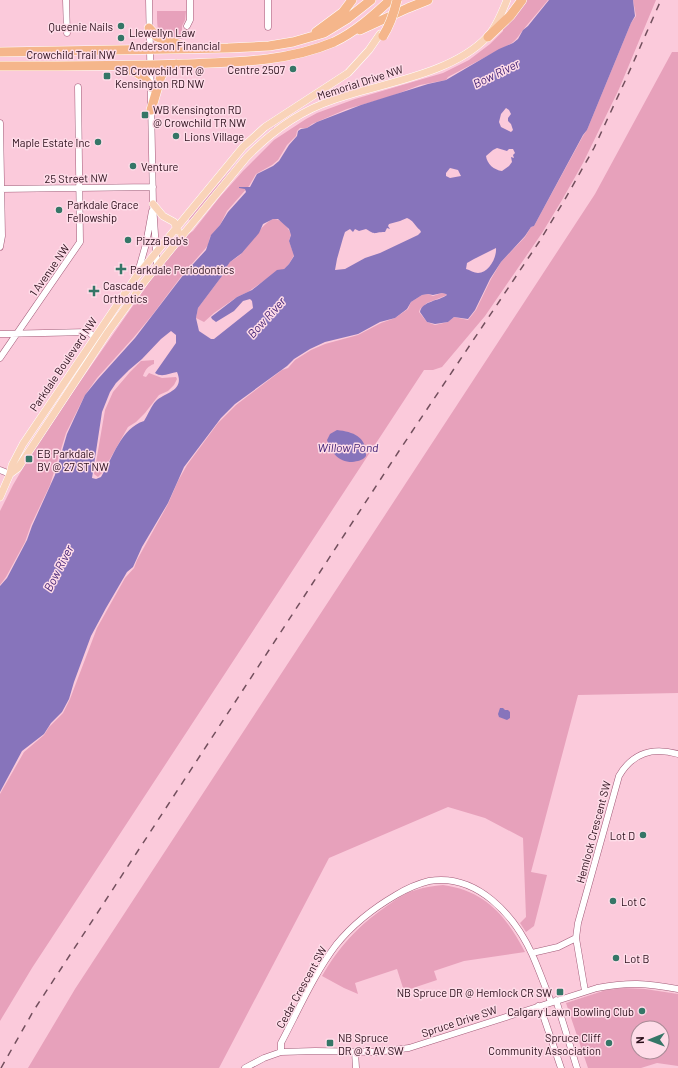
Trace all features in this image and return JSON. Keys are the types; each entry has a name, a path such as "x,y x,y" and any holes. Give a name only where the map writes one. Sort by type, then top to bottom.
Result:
{"highway":[{"path":"307,38 343,12 352,0"},
{"name":"Crowchild Trail NW","path":"0,52 150,50 269,46 320,35 335,28 371,0"},
{"name":"Crowchild Trail NW","path":"0,66 150,65 233,62 281,57 318,48 345,36 360,26 390,0"},
{"path":"380,36 389,27 397,0"},
{"path":"345,36 428,0"},
{"path":"488,37 510,16 522,0"},
{"path":"149,28 162,39 191,48"},
{"path":"151,110 164,72 176,64"},
{"path":"102,65 136,71 151,87"}],"main road":[{"name":"Memorial Drive NW","path":"157,265 246,158 276,130 332,100 418,75 445,65 470,51 488,37 507,0"},
{"name":"Memorial Drive NW","path":"156,251 187,216 221,173 253,138 265,127 348,73 360,61 380,36"},
{"path":"153,204 164,216 174,222 178,232 177,241"},
{"path":"170,220 187,216"},
{"name":"Parkdale Boulevard NW","path":"0,497 10,474 12,465 23,444 136,277 156,251"},
{"name":"Parkdale Boulevard NW","path":"10,474 18,468 108,332 157,265"}],"street":[{"path":"66,0 67,33"},
{"path":"149,0 153,204 157,265"},
{"path":"187,26 190,20 190,0"},
{"path":"268,0 268,27"},
{"name":"1 Avenue NW","path":"0,358 80,242 78,87"},
{"path":"0,123 2,236 0,246"},
{"name":"25 Street NW","path":"1,189 153,187"},
{"path":"136,277 145,250 153,204"},
{"path":"0,334 88,332 95,337"},
{"path":"0,470 10,474"},
{"name":"Hemlock Crescent SW","path":"586,991 576,938 578,923 620,776 630,761 647,752 660,750 678,754"},
{"name":"Cedar Crescent SW","path":"282,1052 281,1043 319,972 335,946 350,929 364,915 393,897 419,884 446,881 464,884 486,894 504,911 520,932 532,953 553,1001 577,1068"},
{"path":"532,953 558,947 576,938"},
{"name":"Spruce Drive SW","path":"245,1068 264,1058 282,1052 376,1052 409,1048 597,988 629,983 652,984 678,989"},
{"path":"538,1006 544,1015 561,1068"},
{"path":"355,1052 356,1068"}],"shaded area":[{"path":"525,0 548,0 512,43 448,77 446,80 420,85 389,97 347,109 312,124 307,128 300,128 297,131 296,136 287,145 278,160 256,174 249,186 227,211 220,225 210,237 208,245 205,249 183,274 134,337 97,378 85,395 66,433 50,485 31,525 25,542 0,585 0,511 30,456 155,274 243,171 274,140 317,113 355,99 443,73 469,60 490,44 503,31 503,27"},
{"path":"633,0 656,0 619,89 583,163 542,233 485,316 442,367 433,370 424,370 32,968 0,1021 0,794 24,752 44,735 49,727 63,713 70,699 97,628 125,578 134,568 187,465 218,423 236,405 282,370 288,368 295,360 311,350 325,344 358,335 381,323 395,318 408,309 411,302 422,295 428,294 433,296 442,293 447,295 427,303 420,309 419,312 427,322 435,325 448,322 454,317 468,320 476,310 501,262 525,237 531,227 534,226 587,130 631,23 636,16"},
{"path":"157,11 186,11 185,20 182,26 182,39 168,38 160,34 157,25"},
{"path":"672,52 678,52 678,693 578,695 531,872 547,875 534,926 526,932 520,923 526,917 523,838 485,818 448,807 329,858 219,1068 28,1068 75,989 595,194"},
{"path":"274,127 276,129 190,221 189,219 230,171 262,137"},
{"path":"273,219 279,220 284,224 291,234 289,241 294,255 289,264 284,269 275,273 248,292 237,297 204,322 196,318 198,308 225,272 227,266 245,250 260,230"},
{"path":"154,360 154,364 147,368 143,376 146,377 149,373 162,378 176,377 177,379 168,391 159,395 145,413 136,422 128,427 102,473 98,477 94,474 105,410 113,392 141,361"},
{"path":"443,885 458,888 471,893 483,899 493,907 510,927 525,952 464,961 434,971 437,980 404,991 397,969 355,983 358,994 322,976 349,938 374,915 407,893 423,888"},
{"path":"624,988 645,989 678,994 678,1066 657,1063 641,1068 588,1068 566,1003 606,990"}],"water":[{"name":"Bow River","path":"549,0 633,0 635,16 587,130 534,226 531,227 525,236 501,262 490,279 475,310 468,319 454,317 448,322 435,324 427,322 420,312 421,308 427,303 447,295 442,293 422,295 411,302 407,309 395,318 380,322 358,334 325,342 310,349 294,359 287,366 235,404 221,418 184,467 168,503 142,547 133,567 127,572 106,608 91,636 69,699 62,712 51,723 44,734 22,751 0,792 0,586 7,578 27,540 55,475 67,434 85,395 135,338 184,274 206,250 211,235 220,225 228,212 246,192 245,189 239,187 250,187 257,174 273,166 279,161 289,145 297,136 298,131 361,105 428,84 446,80 499,49 513,43","holes":["506,108 509,110 511,114 508,121 513,130 511,132 501,127 499,122 501,114","497,148 507,151 509,149 513,149 515,153 513,155 514,158 511,157 512,162 502,171 491,166 486,156","450,168 458,170 461,176 450,178 446,176 446,173","407,218 421,232 418,235 380,253 365,258 345,269 335,270 345,232 350,229 353,232 355,229 359,231 366,229 374,233 385,232 387,228 390,229 388,226 389,224","273,219 278,219 289,229 291,235 289,241 294,256 284,269 277,270 252,290 237,297 211,317 216,322 234,311 243,301 250,299 252,301 253,308 214,339 211,339 199,331 196,318 198,308 225,272 225,269 230,262 242,253 259,233 263,224","496,248 494,260 486,270 476,273 466,269 467,263 474,259","171,331 176,335 176,343 155,373 163,375 177,372 179,378 177,387 156,401 144,421 129,430 123,437 101,477 96,479 92,478 102,412 110,392 116,383"]},
{"name":"Willow Pond","path":"337,430 354,434 362,440 366,450 366,456 360,460 347,462 336,456 327,440 330,434"},
{"path":"500,708 510,712 510,718 507,720 499,717 498,714"}],"railway":[{"path":"1,1068 34,1010 399,451 539,242 594,148 661,0"}],"place":[{"name":"Queenie Nails","path":"121,26"},
{"name":"Llewellyn Law Anderson Financial","path":"121,38"},
{"name":"Centre 2507","path":"293,69"},
{"name":"SB Crowchild TR @ Kensington RD NW","path":"107,76"},
{"name":"WB Kensington RD @ Crowchild TR NW","path":"145,115"},
{"name":"Lions Village","path":"176,136"},
{"name":"Maple Estate Inc","path":"98,142"},
{"name":"Venture","path":"133,166"},
{"name":"Parkdale Grace Fellowship","path":"59,210"},
{"name":"Pizza Bob's","path":"128,240"},
{"name":"Parkdale Periodontics","path":"121,269"},
{"name":"Cascade Orthotics","path":"94,291"},
{"name":"EB Parkdale BV @ 27 ST NW","path":"29,459"},
{"name":"Lot D","path":"643,835"},
{"name":"Lot C","path":"613,901"},
{"name":"Lot B","path":"616,958"},
{"name":"NB Spruce DR @ Hemlock CR SW","path":"560,992"},
{"name":"Calgary Lawn Bowling Club","path":"642,1011"},
{"name":"NB Spruce DR @ 3 AV SW","path":"330,1043"},
{"name":"Spruce Cliff Community Association","path":"609,1043"}]}
